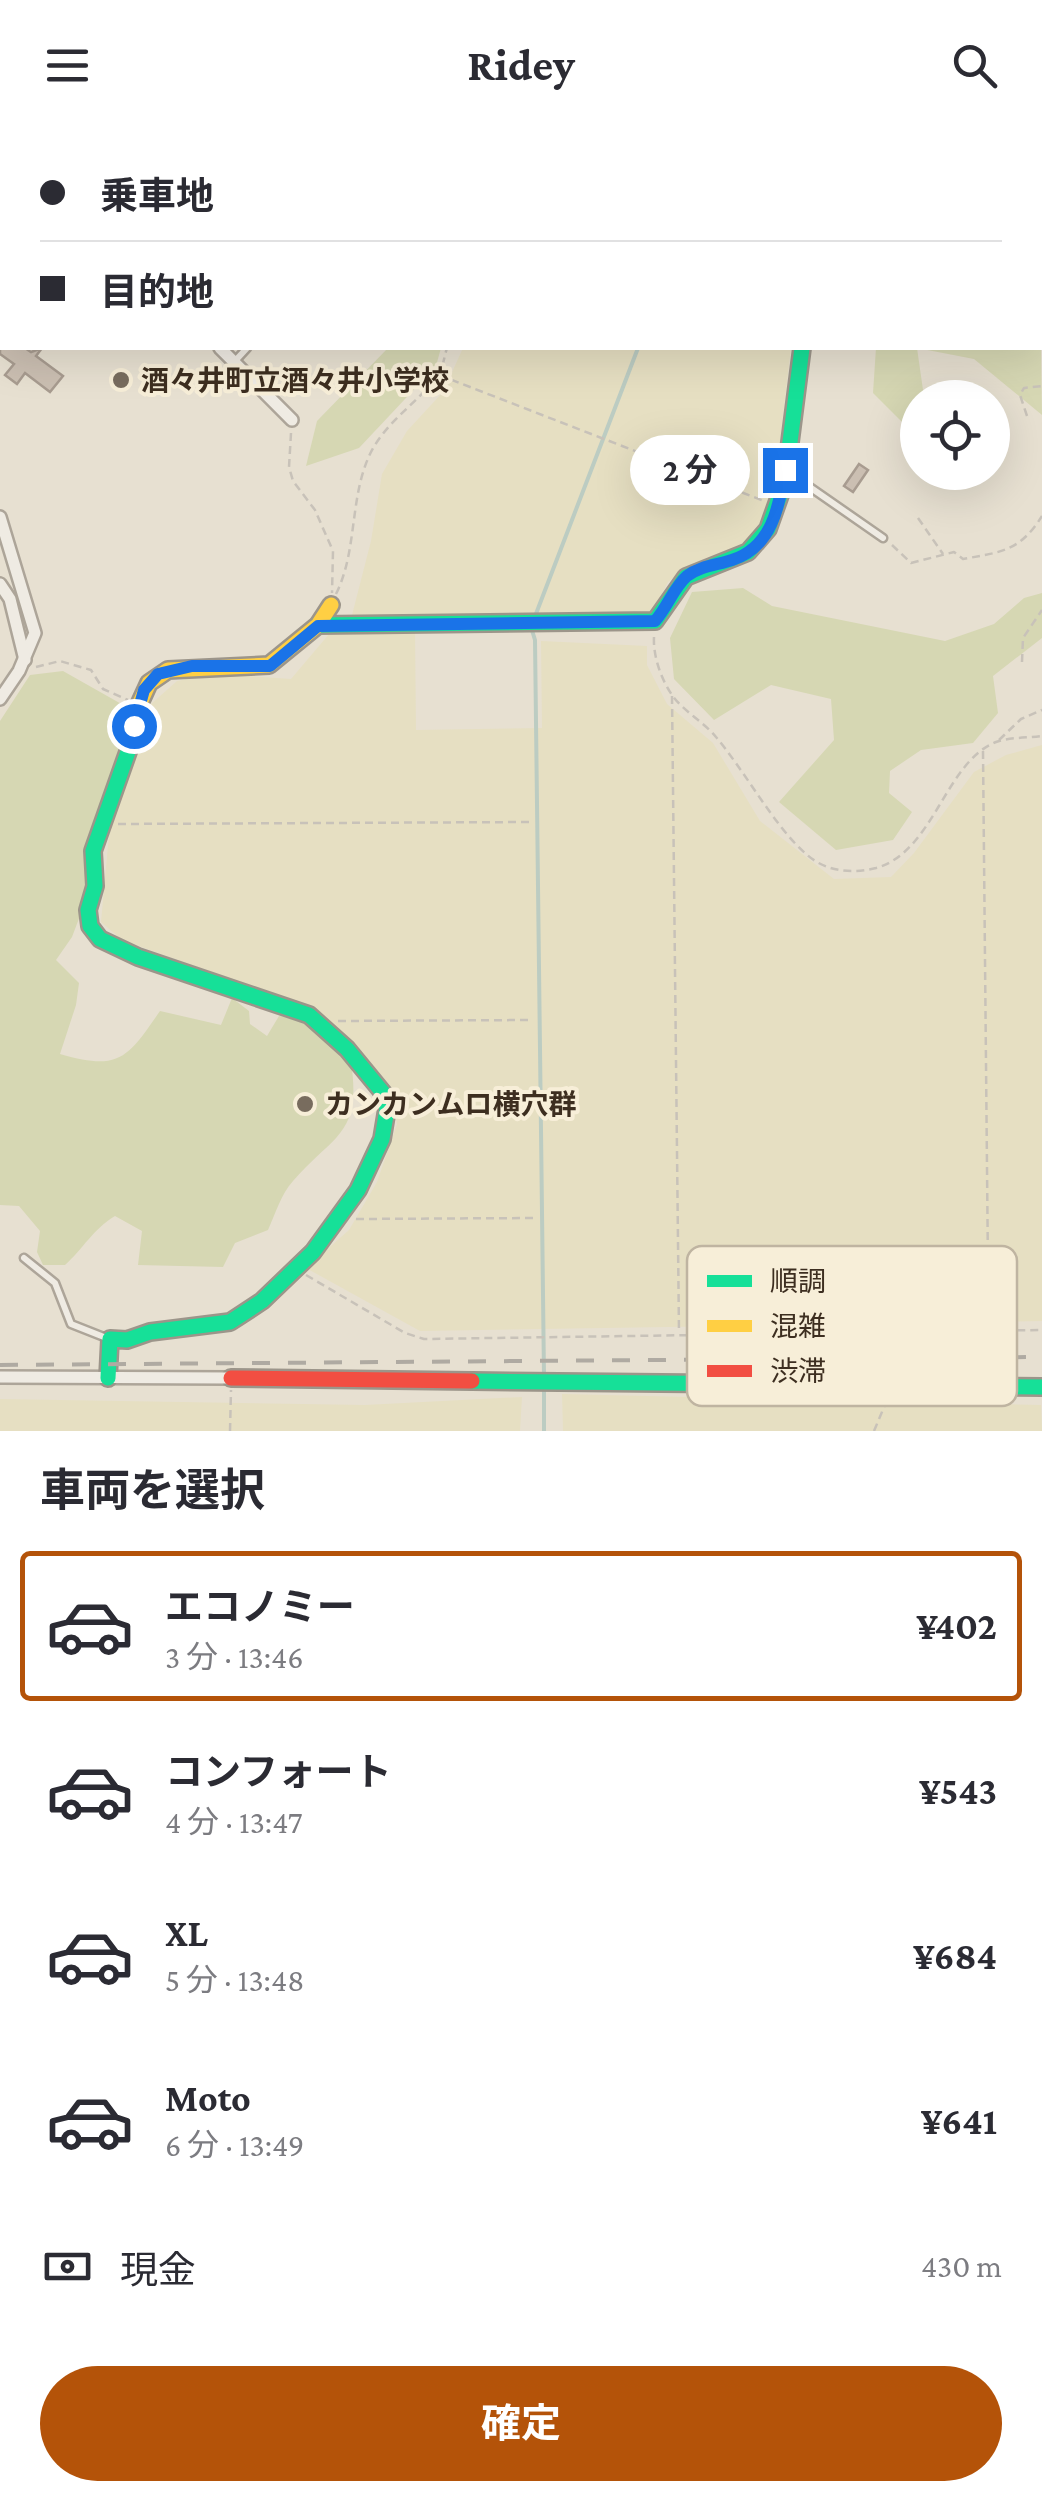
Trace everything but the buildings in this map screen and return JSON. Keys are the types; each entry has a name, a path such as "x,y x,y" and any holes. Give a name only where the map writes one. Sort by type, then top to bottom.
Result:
{"street":[{"path":"222,350 292,420"},
{"path":"318,626 655,621 683,579 697,570 737,559 754,548 774,524 802,350"},
{"path":"0,517 36,633 22,666 0,699"},
{"path":"0,584 10,599 22,666"},
{"path":"108,1378 110,1339 128,1340 150,1332 230,1322 262,1301 296,1269 375,1159 388,1110 384,1094 347,1049 316,1021 100,939 90,926 88,910 94,886 93,852 129,748 144,690 158,674 192,666 270,666 318,626 331,605"},
{"path":"0,1377 687,1384"},
{"path":"1017,1386 1042,1386"}],"lane":[{"path":"234,362 246,350"},
{"path":"785,470 883,538"},
{"path":"24,1258 55,1283 70,1324 110,1339"}],"path":[{"path":"331,605 347,572 364,468 371,451 401,412 439,374 446,350"},
{"path":"439,374 779,507"},
{"path":"1027,416 1020,395 1024,388 1042,386"},
{"path":"292,420 289,467 303,498 315,510 333,551 331,605"},
{"path":"883,538 911,563 954,552 963,559 999,554 1027,539 1042,516"},
{"path":"918,518 943,554"},
{"path":"1022,662 1024,638 1042,610"},
{"path":"655,621 654,650 672,696 679,1333"},
{"path":"22,666 60,661 91,670 103,689 139,704"},
{"path":"672,696 714,734 804,853 845,872 880,867 906,851 958,777 982,751 1021,720 1042,710"},
{"path":"997,742 1042,736"},
{"path":"982,751 987,1246"},
{"path":"101,824 532,822"},
{"path":"316,1021 532,1020"},
{"path":"334,1219 535,1218"},
{"path":"296,1269 406,1333 424,1338 687,1333"},
{"path":"230,1431 231,1378"},
{"path":"874,1431 885,1406"}],"shaded area":[{"path":"462,350 791,350 771,516 736,552 692,564 668,582 652,613 351,619 371,541 382,474 407,431 443,392"},
{"path":"415,631 416,730 542,728 541,641 647,646 647,665 667,704 713,743 760,821 834,879 891,877 914,853 974,772 1006,755 1042,745 1042,1321 1017,1321 1017,1246 687,1246 687,1327 420,1331 306,1268 349,1230 377,1182 397,1124 390,1085 348,1038 316,1010 122,940 101,922 110,824 150,705 177,681 214,674 291,679 330,633"},
{"path":"562,1394 687,1397 687,1406 1041,1405 1042,1431 563,1431"},
{"path":"522,1397 520,1431 0,1431 0,1399 365,1405"}],"green space":[{"path":"386,350 440,350 436,366 359,448 306,466 317,421"},
{"path":"876,350 917,350 922,380 900,380 900,420 873,393"},
{"path":"927,350 1041,350 1042,415 1010,389 1010,380 1000,380 974,359"},
{"path":"743,588 772,606 945,641 994,624 1024,598 1042,593 1042,638 993,676 998,713 973,743 921,750 890,771 889,793 912,812 893,840 836,850 779,802 834,740 831,699 771,685 714,720 674,679 670,638 692,592"},
{"path":"63,671 132,710 85,849 86,900 72,937 56,960 79,983 60,1054 96,1061 120,1057 139,1040 160,1011 221,1025 232,998 249,1011 250,1024 267,1036 279,1016 292,1018 311,1027 351,1062 352,1105 342,1131 289,1186 268,1230 235,1243 223,1267 138,1265 142,1231 115,1216 65,1265 43,1265 37,1252 40,1231 19,1206 0,1205 0,721 30,675"}],"waterway":[{"path":"534,619 637,350"},
{"path":"531,627 535,640 544,1376"},
{"path":"544,1386 544,1431"}],"railway":[{"path":"1017,1357 1042,1357"},
{"path":"0,1365 687,1360"}],"traffic: fast":[{"path":"318,625 655,621 686,577 748,552 768,529 785,481 802,350"},
{"path":"108,1378 110,1339 127,1340 150,1332 230,1322 262,1301 313,1252 358,1190 382,1139 387,1109 384,1094 347,1049 309,1015 138,957 100,939 90,926 88,910 95,886 93,851 129,749 138,707"},
{"path":"472,1381 687,1383"},
{"path":"1017,1387 1042,1387"}],"traffic: slow":[{"path":"138,707 149,683 168,670 269,665 318,625 331,605"}],"traffic: jam":[{"path":"231,1378 472,1381"}],"place":[{"name":"酒々井町立酒々井小学校","path":"121,380"},
{"name":"カンカンムロ横穴群","path":"305,1104"}],"route":[{"path":"134,726 144,690 158,674 192,666 270,666 318,626 655,621 683,579 697,570 737,559 754,548 774,524 785,470"}]}
